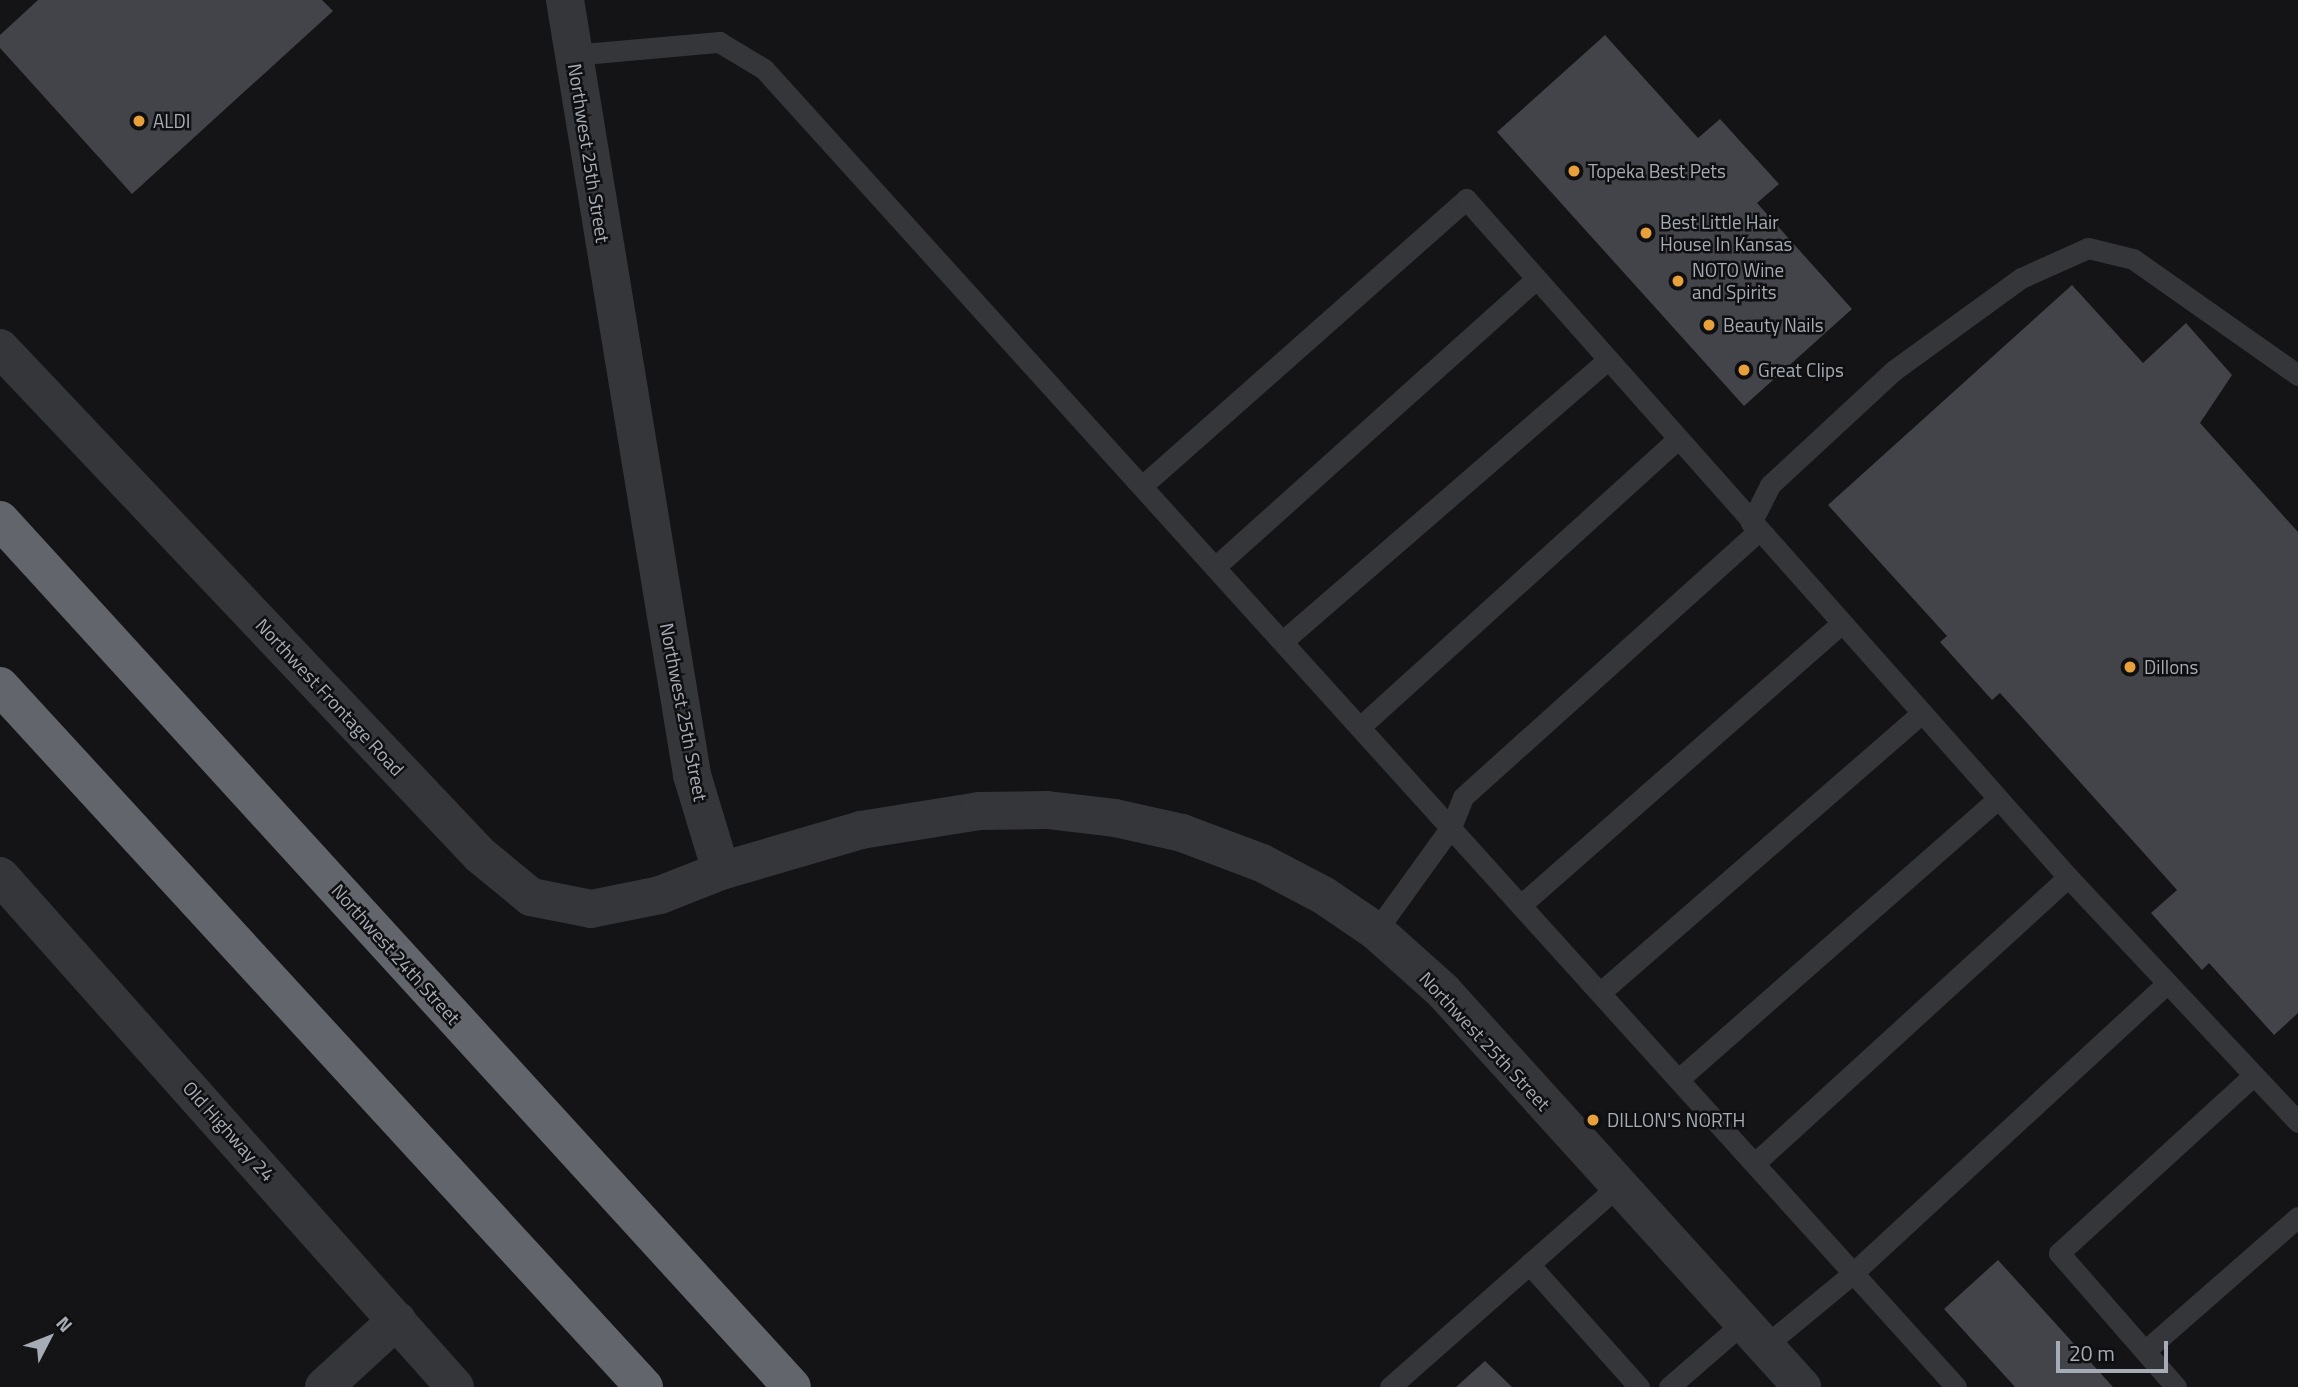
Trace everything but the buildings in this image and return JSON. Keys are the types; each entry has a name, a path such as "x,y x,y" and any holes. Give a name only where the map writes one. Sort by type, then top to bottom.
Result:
{"highway":[{"name":"Northwest 24th Street","path":"0,520 792,1387"},
{"path":"0,686 644,1387"}],"street":[{"name":"Northwest 25th Street","path":"565,0 692,775 721,871 894,822 979,811 1047,810 1115,818 1182,833 1262,863 1323,895 1376,932 1443,991 1802,1387"},
{"name":"Northwest Frontage Road","path":"0,348 480,855 531,897 591,909 660,895 721,871"},
{"name":"Old Highway 24","path":"0,876 455,1387"},
{"path":"324,1387 397,1320"}],"lane":[{"path":"572,55 719,42 764,69 1680,1078 1956,1387"},
{"path":"1142,486 1466,199 2068,877 2166,984 2297,1118"},
{"path":"1376,932 1451,827 1463,797 1755,527 1770,485 1893,371 2021,278 2088,248 2133,259 2298,375"},
{"path":"1215,567 1536,279"},
{"path":"1283,641 1607,360"},
{"path":"1360,727 1678,439"},
{"path":"1522,904 1841,624"},
{"path":"1602,992 1922,714"},
{"path":"1680,1078 1998,799"},
{"path":"1755,1163 2068,877"},
{"path":"1669,1387 1852,1273 2166,984"},
{"path":"2176,1387 2147,1350 2059,1253 2254,1075"},
{"path":"1390,1387 1618,1186"},
{"path":"2147,1350 2298,1217"},
{"path":"1529,1264 1639,1387"}],"place":[{"name":"ALDI","path":"139,121"},
{"name":"Topeka Best Pets","path":"1574,171"},
{"name":"Best Little Hair House In Kansas","path":"1646,233"},
{"name":"NOTO Wine and Spirits","path":"1678,281"},
{"name":"Beauty Nails","path":"1709,325"},
{"name":"Great Clips","path":"1744,370"},
{"name":"Dillons","path":"2130,667"},
{"name":"DILLON'S NORTH","path":"1593,1120"}]}
